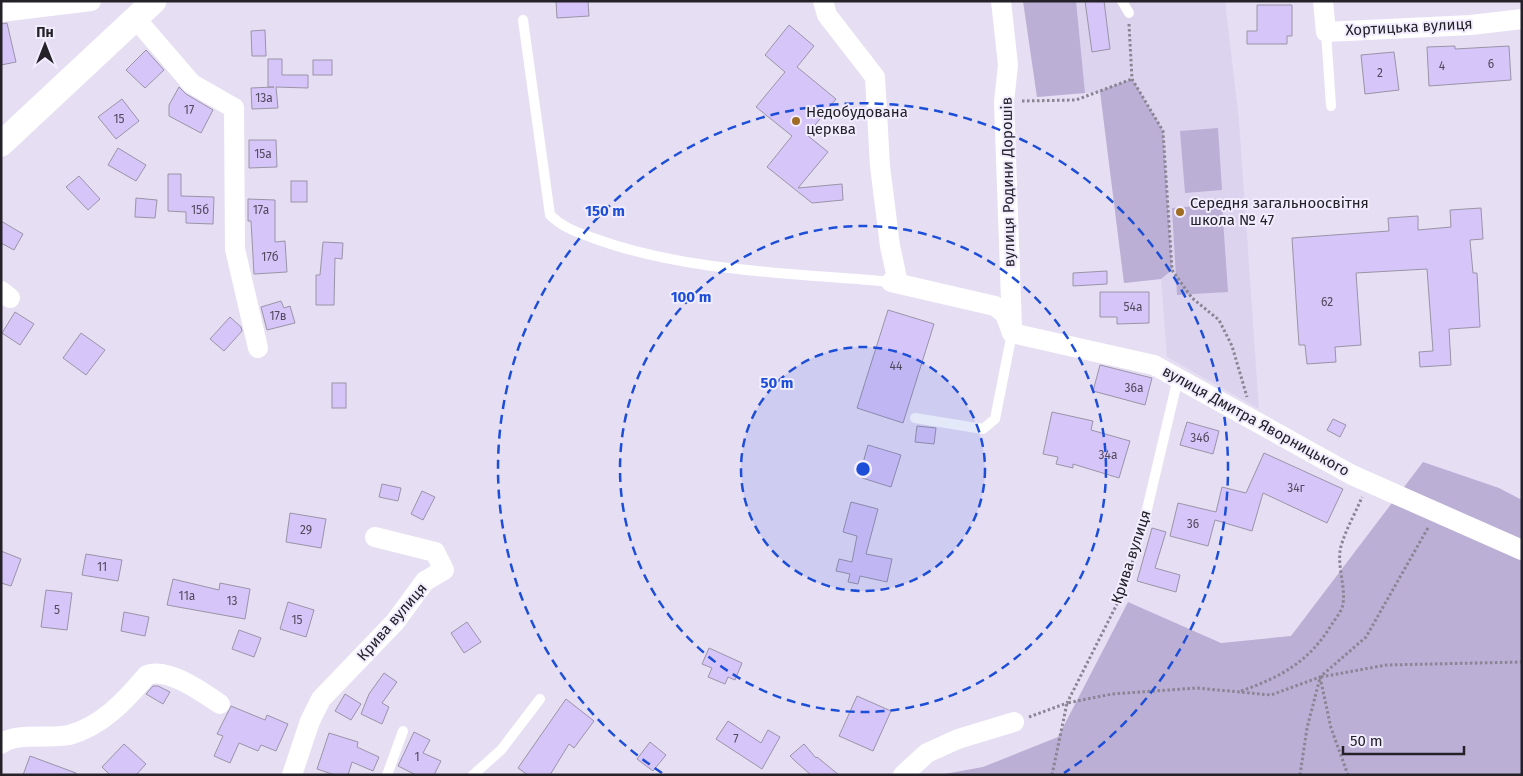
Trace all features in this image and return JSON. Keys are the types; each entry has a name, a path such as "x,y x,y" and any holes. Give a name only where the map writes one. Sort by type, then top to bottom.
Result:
{"street":[{"path":"1,12 92,1"},
{"path":"1,144 154,1"},
{"path":"823,1 827,14 875,77 880,166 895,282 994,306 1005,314 1012,333"},
{"name":"вулиця Родини Дорошів","path":"1002,1 1008,65 1004,102 1012,333"},
{"name":"Хортицька вулиця","path":"1323,1 1326,32 1471,25 1522,19"},
{"path":"136,19 192,84 234,108 235,249 258,348"},
{"name":"вулиця Дмитра Яворницького","path":"1012,333 1154,365 1367,482 1522,550"},
{"name":"Крива вулиця","path":"292,775 310,721 321,700 395,622 425,581 444,570 434,552 375,537"},
{"path":"1,744 10,739 67,735 88,728 109,714 147,675 152,673 170,676 194,687 220,704"},
{"path":"903,775 927,753 958,739 1014,722"}],"lane":[{"path":"1122,1 1129,13"},
{"path":"523,20 550,215 560,226 620,248 699,264 895,282"},
{"path":"1326,32 1331,106"},
{"path":"915,418 983,429 990,426 995,419 1012,333"},
{"name":"Крива вулиця","path":"1144,522 1178,378"},
{"path":"473,775 501,750 540,699"},
{"path":"387,775 403,731"}],"path":[{"path":"1129,13 1132,79 1163,131 1172,270 1192,298 1219,320 1232,346 1245,391 1261,424"},
{"path":"1004,102 1076,100 1132,79"},
{"path":"1238,692 1272,680 1304,659 1325,635 1338,614 1342,607 1344,587 1341,570 1341,544 1354,518 1367,482"},
{"path":"1300,775 1307,728 1320,677 1366,637 1436,512"},
{"name":"Крива вулиця","path":"1052,775 1067,703 1118,602 1144,522"},
{"path":"1014,722 1067,703 1112,694 1187,688 1271,695 1320,677 1386,665 1522,662"},
{"path":"1320,677 1331,728 1348,775"}],"shaded area":[{"name":"Середня загальноосвітня школа № 47","path":"1023,1 1225,1 1239,120 1259,409 1167,357 1161,279 1124,283 1100,92 1037,97"},
{"path":"1023,1 1076,1 1085,93 1037,97"},
{"path":"1132,79 1163,131 1172,270 1161,279 1124,283 1100,91"},
{"path":"1218,128 1222,190 1185,193 1180,131"},
{"path":"1222,204 1228,292 1177,295 1172,208"},
{"path":"1423,462 1499,488 1522,500 1522,775 939,775 983,767 1058,737 1128,602 1221,643 1291,636"}],"building":[{"path":"556,1 588,1 589,16 557,18"},
{"path":"1085,1 1104,1 1110,49 1092,52"},
{"path":"1257,5 1292,5 1292,36 1287,36 1287,44 1247,44 1247,31 1257,31"},
{"path":"7,23 16,62 1,65 1,24"},
{"name":"Недобудована церква","path":"789,25 814,46 797,67 836,99 807,135 828,152 798,188 842,184 843,200 812,203 767,167 792,136 756,107 785,72 765,55"},
{"path":"265,30 266,56 252,56 251,31"},
{"path":"1455,46 1455,49 1509,46 1511,80 1429,86 1427,47"},
{"path":"146,50 164,70 145,88 126,70"},
{"path":"1394,52 1399,90 1365,94 1361,55"},
{"path":"268,59 282,59 282,75 308,75 308,88 276,87 278,108 252,109 251,88 274,87 268,87"},
{"path":"313,60 332,60 332,75 313,75"},
{"path":"179,87 186,94 213,110 201,133 169,116 169,105"},
{"path":"122,99 139,121 116,139 98,117"},
{"path":"249,140 276,140 277,167 249,168"},
{"path":"118,148 146,165 136,181 108,165"},
{"path":"168,174 181,174 181,196 214,197 213,224 186,223 186,212 168,211"},
{"path":"79,176 100,199 88,210 66,187"},
{"path":"291,181 307,181 307,202 291,202"},
{"path":"136,198 157,200 155,218 135,217"},
{"path":"248,199 275,200 275,242 285,241 287,272 254,274 251,221 248,221"},
{"path":"1481,208 1483,239 1470,240 1473,273 1477,273 1480,327 1449,329 1451,365 1420,367 1419,352 1433,351 1427,269 1356,273 1361,345 1335,347 1336,362 1307,364 1305,345 1299,345 1292,238 1389,231 1388,218 1418,216 1418,230 1451,227 1450,210"},
{"path":"1,221 23,234 14,250 1,243"},
{"path":"323,242 343,243 342,259 335,258 334,305 316,305 316,275 320,275"},
{"path":"1107,271 1107,284 1073,286 1073,273"},
{"path":"1100,292 1149,292 1149,323 1117,324 1117,317 1100,317"},
{"path":"281,301 284,308 290,306 295,323 267,330 261,307"},
{"path":"888,310 934,324 903,423 857,408"},
{"path":"15,312 34,324 20,345 2,333"},
{"path":"230,317 241,327 242,331 224,351 210,339"},
{"path":"81,333 105,350 86,375 63,358"},
{"path":"1100,365 1152,378 1145,405 1093,391"},
{"path":"332,383 346,383 346,408 332,408"},
{"path":"1052,412 1093,421 1091,430 1130,441 1119,478 1073,464 1073,468 1056,464 1058,457 1043,454"},
{"path":"1333,419 1346,425 1340,437 1327,430"},
{"path":"1187,422 1219,431 1213,454 1180,445"},
{"path":"917,426 936,428 934,444 915,442"},
{"path":"868,445 901,455 891,487 859,477"},
{"path":"1264,453 1343,489 1327,523 1263,493 1252,531 1215,520 1208,546 1170,536 1178,503 1216,512 1222,487 1246,493"},
{"path":"382,484 401,488 398,501 379,497"},
{"path":"422,491 435,497 423,520 411,514"},
{"path":"851,502 878,509 866,554 892,559 887,582 860,576 858,584 848,582 850,574 836,571 839,559 852,562 857,536 843,532"},
{"path":"290,513 326,519 321,548 286,542"},
{"path":"1152,528 1166,532 1155,568 1180,575 1176,592 1137,581"},
{"path":"1,551 21,559 11,586 1,583"},
{"path":"86,554 122,560 118,581 82,575"},
{"path":"173,579 219,590 220,583 250,589 245,619 167,605"},
{"path":"46,590 72,593 67,630 41,627"},
{"path":"288,602 314,610 306,637 280,629"},
{"path":"124,612 149,617 145,636 121,631"},
{"path":"467,622 481,642 464,653 451,633"},
{"path":"239,630 261,638 254,657 232,649"},
{"path":"709,648 742,663 735,680 728,677 725,684 708,677 712,668 702,664"},
{"path":"384,673 397,682 382,703 389,707 382,724 361,714 369,694"},
{"path":"153,686 158,686 170,692 163,704 146,694"},
{"path":"345,694 361,704 351,720 335,711"},
{"path":"857,696 891,711 873,751 839,736"},
{"path":"566,699 594,721 574,748 569,744 550,775 528,775 518,768"},
{"path":"231,706 265,720 267,715 288,724 276,751 261,745 258,751 239,743 230,763 214,756 223,736 217,734"},
{"path":"728,721 761,743 768,730 780,737 762,769 716,739"},
{"path":"414,732 430,740 423,753 441,761 434,775 416,775 398,766"},
{"path":"329,733 358,742 357,747 379,757 373,771 352,762 348,775 335,775 317,769"},
{"path":"650,742 666,755 653,771 637,759"},
{"path":"124,744 146,764 136,775 110,775 102,767"},
{"path":"804,744 816,758 839,775 811,775 795,761 790,756"},
{"path":"30,756 76,773 76,775 23,775"}],"place":[{"name":"Недобудована церква","path":"796,121"},
{"name":"Середня загальноосвітня школа № 47","path":"1180,212"}]}
